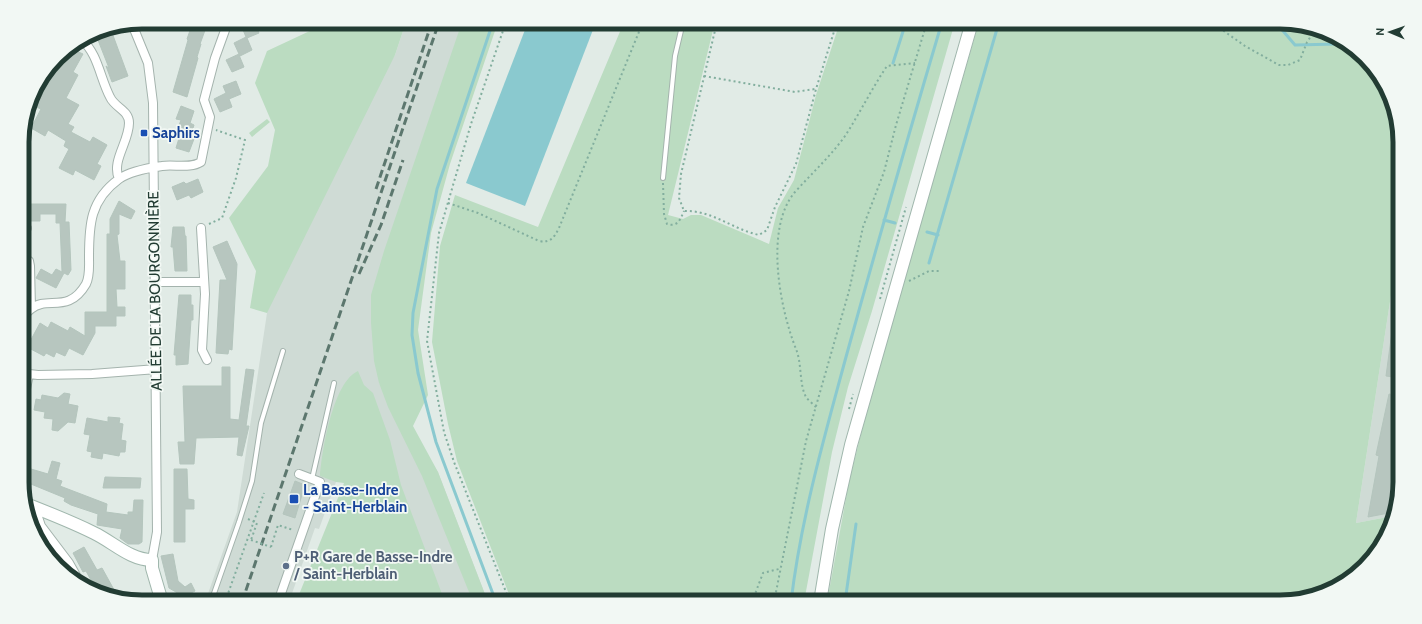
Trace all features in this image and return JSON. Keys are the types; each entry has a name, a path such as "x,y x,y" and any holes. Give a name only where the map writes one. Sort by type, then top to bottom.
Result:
{"main road":[{"path":"821,595 832,529 849,452 894,288 970,29"},
{"path":"32,506 100,536 132,556 152,560 152,568 160,595"}],"street":[{"path":"29,310 38,305 63,303 74,298 83,289 90,272 89,232 92,215 101,197 119,179 131,173 162,166 196,165 201,162 210,117 204,100 215,58 225,29"},
{"name":"ALLÉE DE LA BOURGONNIÈRE","path":"134,30 142,47 152,82 157,369 157,532 152,560"},
{"path":"86,44 91,49 110,99 126,112 129,121 128,132 117,168 119,179"},
{"path":"201,228 205,269 203,282 205,313 202,350 207,360"},
{"path":"29,261 31,308"},
{"path":"155,282 203,282"},
{"path":"29,373 38,375 92,374 157,369"},
{"path":"280,595 320,482 299,474"},
{"path":"33,510 40,526 69,563 75,573"}],"lane":[{"path":"663,178 675,56 681,29"},
{"path":"213,595 252,482 261,423 283,350"},
{"path":"312,479 334,383"}],"path":[{"path":"504,29 471,124 439,233 428,331 432,374 444,432 454,462 507,595"},
{"path":"448,203 478,213 539,240 545,242 551,240 555,236 567,208 640,29"},
{"path":"663,178 664,214 667,224 673,226 678,223 684,211 679,198 681,174 715,29"},
{"path":"684,211 697,211 708,214 748,233 759,235 766,230 775,207 796,164 816,89 835,29"},
{"path":"775,595 779,569 806,441 849,292 863,227 884,172 925,29"},
{"path":"1221,29 1245,46 1279,65 1288,65 1300,60 1307,42 1312,34"},
{"path":"816,407 806,396 799,359 784,308 777,267 776,246 779,228 794,193 819,167 845,135 887,66 915,63"},
{"path":"704,76 795,92 816,89"},
{"path":"201,228 222,218 236,178 245,140 208,128"},
{"path":"894,288 929,271 941,271"},
{"path":"228,595 264,493"},
{"path":"241,516 257,522 251,540 271,547 278,525 302,533"},
{"path":"755,595 763,573 779,569"}],"shaded area":[{"path":"404,29 483,29 379,383 438,472 485,595 424,595 336,447 336,482 319,529 315,528 291,595 207,595 237,512 267,313 256,271 395,55"},
{"path":"1393,282 1393,482 1391,504 1387,517 1356,523"}],"green space":[{"path":"314,29 404,29 395,55 267,313 250,308 256,271 229,218 268,166 275,130 255,83 267,51"},
{"path":"460,29 496,29 450,164 431,233 418,330 428,395 413,426 438,472 485,595 470,595 422,476 388,407 379,383 374,361 371,323 371,295 384,251"},
{"path":"621,29 713,29 668,215 683,219 691,215 701,215 769,244 778,208 794,180 816,95 838,29 953,29 872,311 848,387 832,452 805,595 509,595 457,461 448,424 432,342 440,246 455,195 538,227"},
{"path":"977,29 1287,29 1309,33 1336,44 1349,52 1370,73 1384,99 1392,127 1393,282 1356,523 1387,517 1378,538 1370,551 1349,572 1316,589 1287,595 828,595 849,482 867,410"},
{"path":"267,119 270,122 252,137 249,133"},
{"path":"358,371 364,385 373,393 390,440 401,485 442,595 299,595 344,483 336,482 320,476 323,450 330,418 342,388 349,378"}],"water":[{"path":"525,29 593,29 525,206 466,183"}],"building":[{"path":"191,29 205,29 200,44 198,58 187,97 173,92 188,40"},
{"path":"243,29 257,29 259,33 247,38 252,50 240,56 239,55 244,67 232,72 226,60 239,54 234,43 246,37"},
{"path":"112,33 128,76 112,82 106,66 109,68 98,40 100,40 99,38"},
{"path":"76,51 83,54 73,72 78,75 66,98 79,105 68,124 74,127 71,132 90,142 93,137 107,145 97,164 101,166 94,180 75,170 73,175 59,168 69,149 64,146 66,141 48,130 45,136 31,128 41,109 36,107 44,92 42,91 48,79 62,62"},
{"path":"236,81 241,94 229,99 232,107 220,112 214,99 226,93 223,86"},
{"path":"181,106 194,111 190,123 194,125 190,138 194,139 189,152 176,148 180,135 176,133 181,120 176,119"},
{"path":"198,179 203,192 191,198 189,195 177,200 172,187 184,182 186,184"},
{"path":"119,201 135,211 131,219 119,214 119,234 117,235 120,261 125,261 125,289 116,289 117,307 125,307 125,316 116,316 116,326 95,326 95,333 83,355 69,348 65,356 56,352 54,357 46,353 44,356 29,348 29,343 40,323 48,328 51,322 68,331 70,327 85,336 85,312 107,312 107,234 110,234 110,219"},
{"path":"29,204 66,204 65,222 69,222 71,270 68,275 64,273 56,288 36,278 41,269 52,275 56,269 62,272 60,223 56,223 56,214 40,214 40,221 31,221 31,214 29,214"},
{"path":"173,227 184,227 186,236 187,271 175,271 173,247 171,247"},
{"path":"227,241 237,264 232,350 229,349 228,354 216,353 220,280 227,280 213,247"},
{"path":"179,295 191,295 193,320 191,320 188,364 176,365 176,355 174,355"},
{"path":"1393,324 1393,377 1386,376"},
{"path":"222,367 230,367 230,419 239,420 246,369 254,370 246,426 249,426 242,456 237,455 239,437 196,438 194,464 180,464 178,442 185,442 183,386 222,386"},
{"path":"64,393 70,394 68,404 78,406 75,423 68,422 58,431 52,430 53,419 44,418 45,412 34,410 36,399 41,400 42,395 58,398"},
{"path":"1389,394 1393,395 1393,482 1391,504 1388,513 1368,517 1379,456 1376,455"},
{"path":"108,417 120,418 119,423 123,424 121,440 126,441 125,452 120,452 119,456 103,453 102,459 91,457 92,452 87,451 90,435 84,434 87,418 108,422"},
{"path":"52,461 60,463 56,479 62,481 60,486 107,504 106,512 128,515 128,512 133,512 134,500 143,500 142,542 139,544 128,544 120,538 122,529 97,525 98,514 71,505 64,501 65,498 29,483 29,474 31,469 48,474"},
{"path":"174,469 187,469 188,499 194,500 194,509 185,509 185,542 174,542"},
{"path":"105,477 141,478 140,488 103,488"},
{"name":"La Basse-Indre - Saint-Herblain","path":"295,481 305,485 295,518 283,514"},
{"path":"84,547 97,570 102,568 115,592 93,583 86,571 83,572 73,553"},
{"path":"173,554 178,581 185,587 191,583 195,591 191,593 192,595 178,595 176,592 169,588 161,556"}],"waterway":[{"path":"491,29 437,189 413,313 412,335 418,373 436,442 493,595"},
{"path":"893,63 904,29"},
{"path":"792,595 807,509 822,448 881,231 940,29"},
{"path":"929,263 997,29"},
{"path":"1281,29 1295,45 1336,44"},
{"path":"884,220 895,223"},
{"path":"927,232 938,235"},
{"path":"846,595 856,524"}],"railway":[{"path":"376,189 430,29"},
{"path":"244,595 437,29"},
{"path":"359,274 381,225 403,160"}],"place":[{"name":"Saphirs","path":"144,133"},
{"name":"La Basse-Indre - Saint-Herblain","path":"294,499"},
{"name":"P+R Gare de Basse-Indre / Saint-Herblain","path":"286,566"}]}
